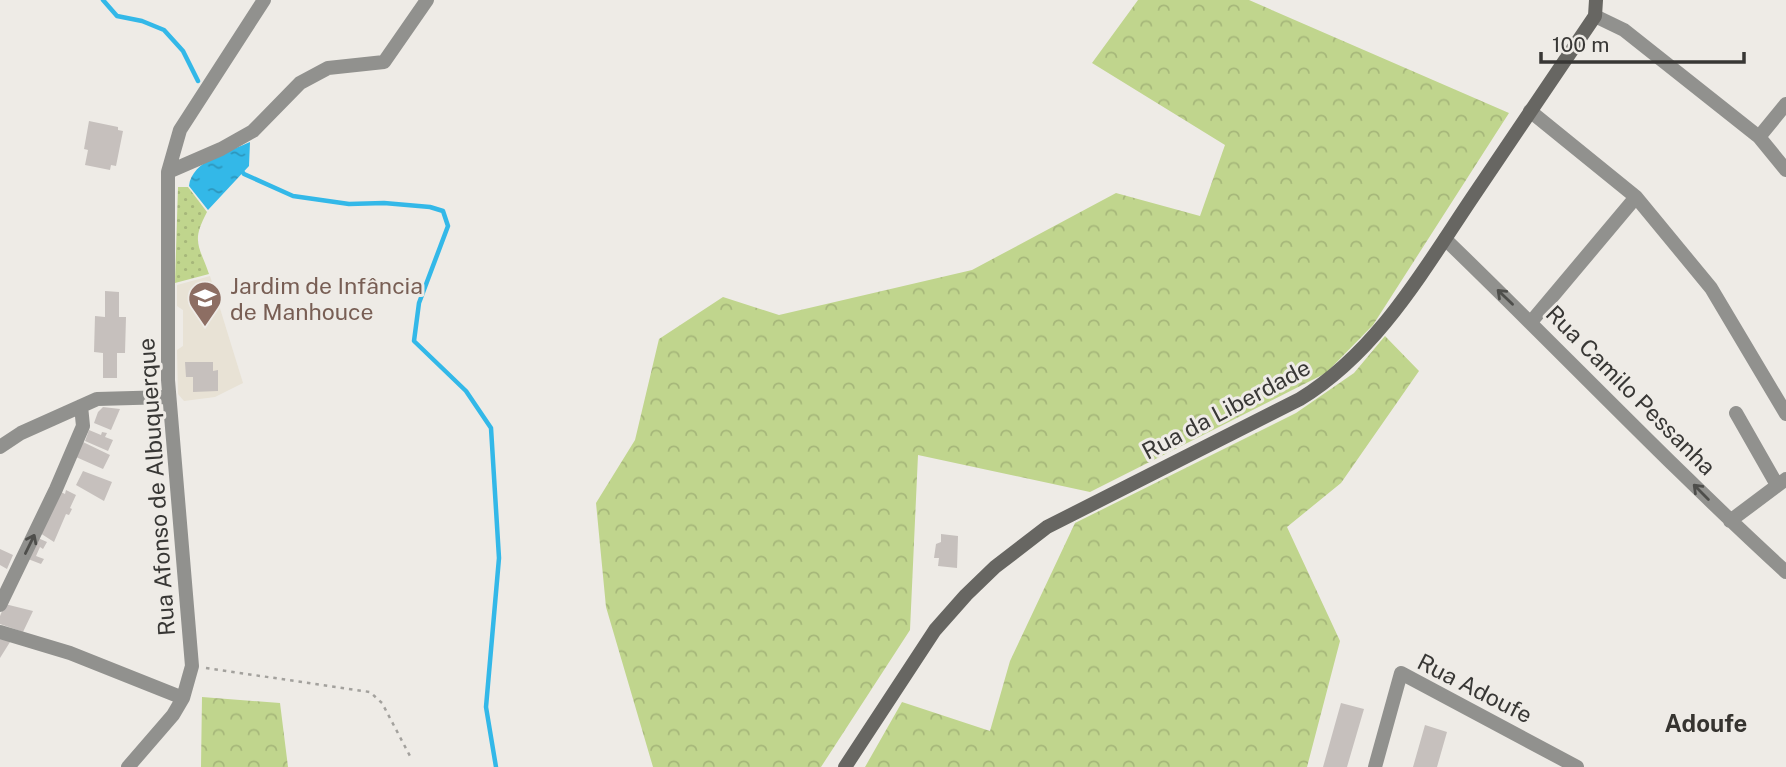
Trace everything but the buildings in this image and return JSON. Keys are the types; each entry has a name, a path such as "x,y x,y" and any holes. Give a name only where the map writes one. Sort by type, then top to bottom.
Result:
{"street":[{"name":"Rua Afonso de Albuquerque","path":"128,767 173,715 183,698 192,666 169,397 168,172 180,130 264,0"},
{"path":"168,172 221,149 253,131 300,82 328,68 384,62 428,0"},
{"path":"1596,0 1595,16 1624,30 1759,137 1786,170"},
{"name":"Rua da Liberdade","path":"845,767 934,630 995,567 1047,527 1300,399 1342,369 1376,333 1445,239 1595,16"},
{"path":"1759,137 1786,104"},
{"path":"1530,111 1636,197 1711,288 1786,414"},
{"path":"1531,322 1636,197"},
{"name":"Rua Camilo Pessanha","path":"1445,239 1730,521 1786,572"},
{"path":"0,447 21,433 97,399 169,397"},
{"path":"0,606 83,426 81,406"},
{"path":"1730,521 1781,482 1736,413"},
{"path":"0,632 70,653 183,698"},
{"name":"Rua Adoufe","path":"1375,767 1401,673 1577,767"}],"path":[{"path":"192,666 370,692 382,703 410,756"}],"shaded area":[{"name":"Jardim de Infância de Manhouce","path":"210,276 243,383 215,397 184,401 178,394 177,350 183,346 183,310 177,306 177,285"}],"green space":[{"path":"1138,0 1249,0 1509,113 1373,325 1326,373 1090,492 918,455 910,630 821,767 653,767 606,607 596,503 635,440 659,339 723,297 779,315 972,270 1116,193 1200,216 1225,145 1092,63"},
{"path":"178,187 188,187 207,212 199,230 198,243 209,274 175,283"},
{"path":"1385,336 1419,371 1341,483 1287,527 1340,641 1307,767 865,767 902,702 990,731 1010,661 1075,523 1296,413 1354,373"},
{"path":"202,697 280,703 288,767 201,767"}],"water":[{"path":"250,142 249,166 208,210 189,186 192,177 204,163"}],"waterway":[{"path":"103,0 117,16 142,21 164,30 183,51 198,81"},
{"path":"241,170 244,174 293,196 349,204 384,203 430,207 443,211 448,226 419,303 414,341 466,391 491,428 499,558 486,707 496,767"}],"place":[{"name":"Jardim de Infância de Manhouce","path":"205,328"}],"district":[{"name":"Adoufe","path":"1706,723"}]}
